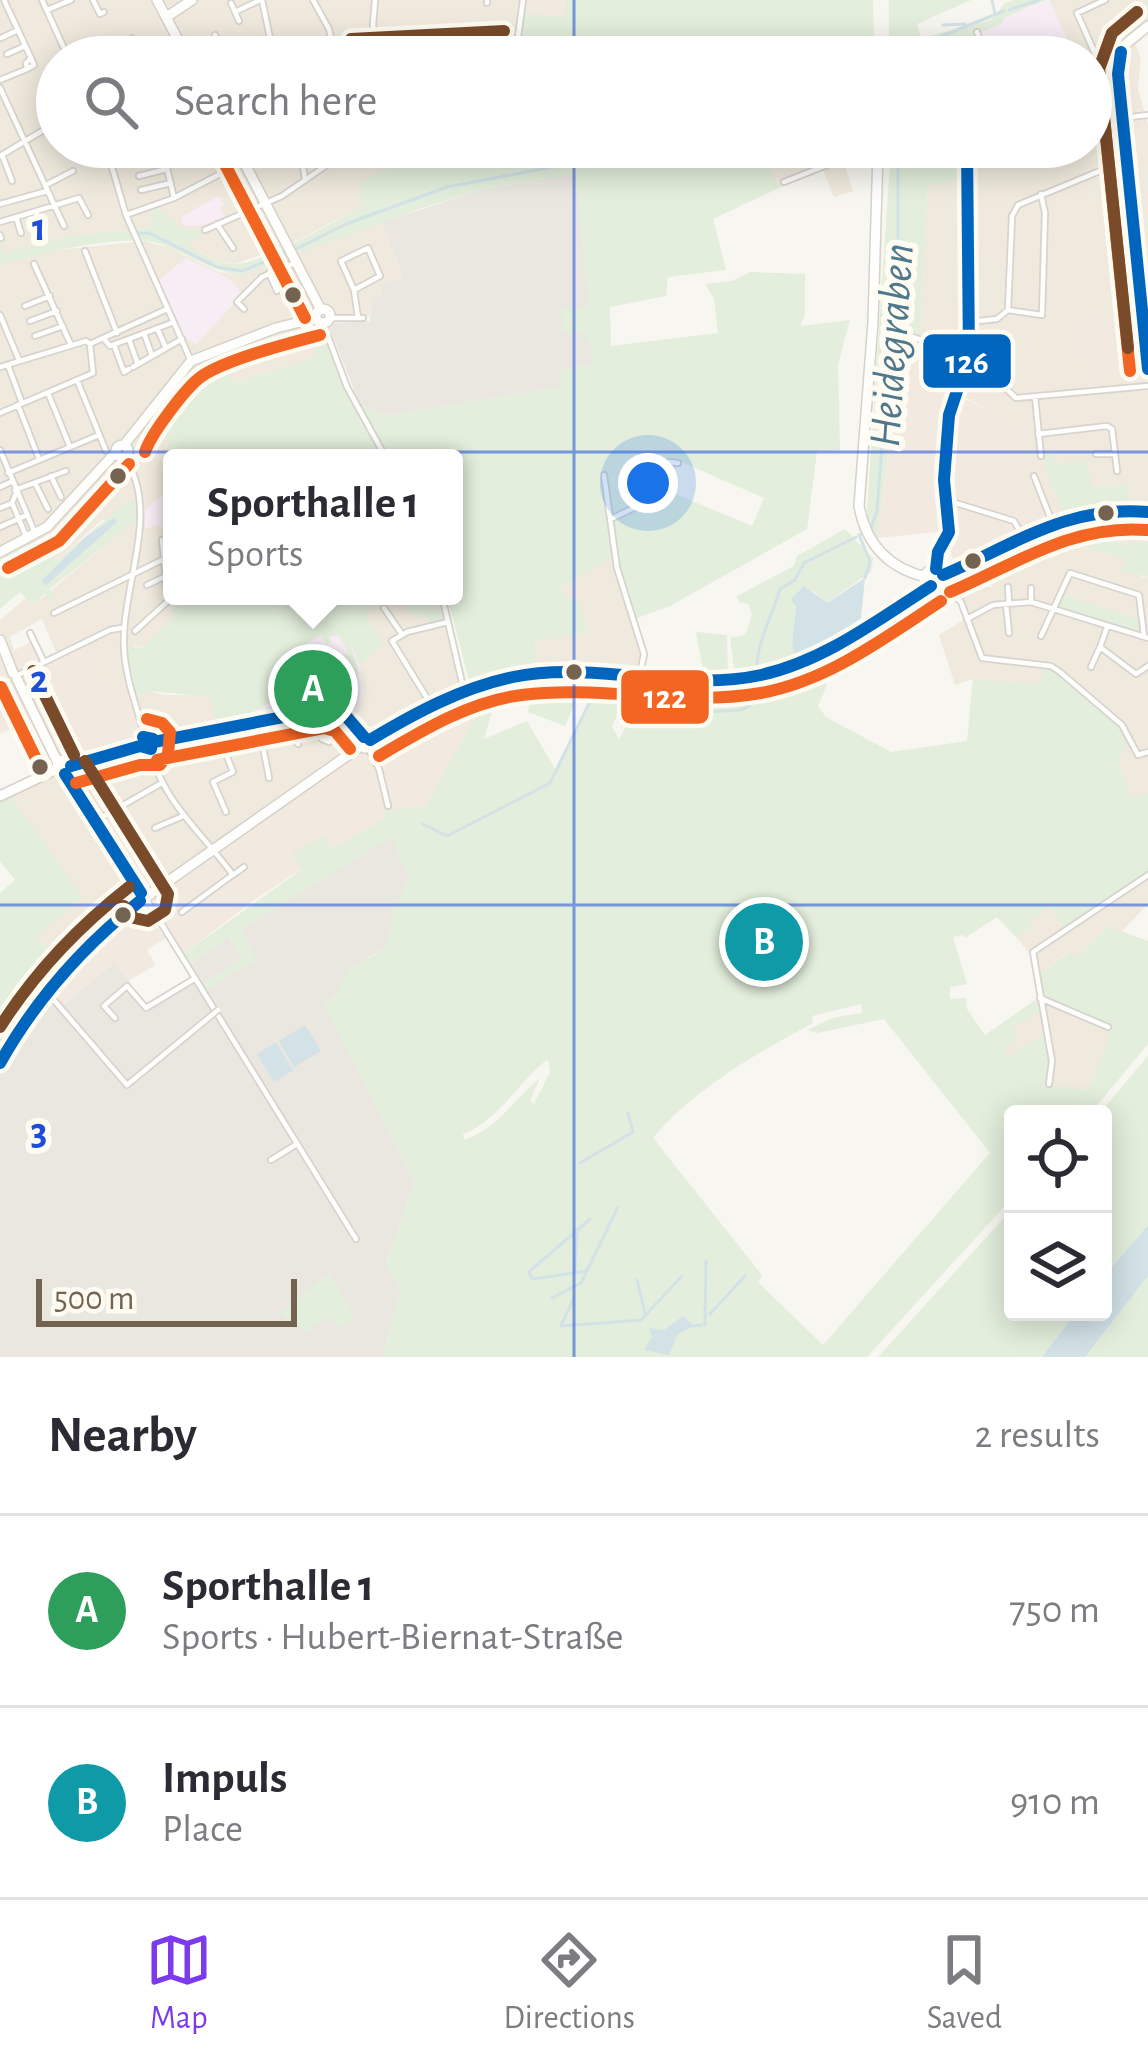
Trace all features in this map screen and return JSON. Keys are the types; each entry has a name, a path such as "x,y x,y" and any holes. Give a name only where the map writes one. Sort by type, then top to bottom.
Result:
{"street":[{"path":"4,0 31,58 27,69 0,84 36,165"},
{"path":"42,0 59,36"},
{"path":"47,10 70,0"},
{"path":"93,0 100,14 104,12"},
{"path":"157,0 177,36"},
{"path":"168,16 192,0"},
{"path":"235,12 261,0 269,36"},
{"path":"313,0 330,36"},
{"path":"375,0 375,36"},
{"path":"518,36 523,0"},
{"path":"1085,36 1077,13 1105,0"},
{"path":"231,3 239,21"},
{"path":"0,20 11,15"},
{"path":"1148,26 1121,52 1118,74 1148,369"},
{"path":"1,38 18,31"},
{"path":"977,32 978,36"},
{"path":"7,54 25,46"},
{"path":"1112,50 1121,52"},
{"path":"1122,118 1148,115"},
{"path":"12,181 1,156 36,135"},
{"path":"1112,167 1127,165"},
{"path":"37,168 64,226"},
{"path":"112,168 126,215 191,361"},
{"path":"139,176 151,168"},
{"path":"167,168 174,198"},
{"path":"126,215 174,198 230,168"},
{"path":"247,168 322,317 347,387 381,449"},
{"path":"303,168 305,180"},
{"path":"205,230 266,204 322,168"},
{"path":"784,182 819,168"},
{"path":"878,168 874,309 858,490 868,535 890,562 935,578 961,602 982,658 1051,666 1122,725 1138,755 1148,752"},
{"path":"935,578 938,552 949,532 944,480 950,416 969,355 967,168"},
{"path":"1008,310 1013,212 1021,203 1107,168"},
{"path":"0,204 47,188 73,171"},
{"path":"142,190 171,183"},
{"path":"969,322 997,319 1008,310 1042,315 1045,220 1041,194"},
{"path":"0,222 79,198 88,215"},
{"path":"36,212 41,228"},
{"path":"16,218 21,233"},
{"path":"217,224 233,248"},
{"path":"2,549 36,535 58,517 120,450 191,361 269,330 322,317 360,318 341,261 368,248 380,277 354,290"},
{"path":"85,251 117,333"},
{"path":"244,309 237,302 269,273 296,262"},
{"path":"34,264 71,345"},
{"path":"269,273 278,291"},
{"path":"25,305 50,296"},
{"path":"0,368 86,341 90,344 168,309"},
{"path":"30,321 57,311"},
{"path":"0,315 20,362"},
{"path":"104,339 108,346 113,345 174,322"},
{"path":"35,336 63,326"},
{"path":"158,328 166,348"},
{"path":"896,331 969,355 1012,396 1148,386"},
{"path":"143,333 152,356"},
{"path":"129,339 134,366"},
{"path":"113,345 124,372 182,339"},
{"path":"0,346 11,341"},
{"path":"0,413 95,372 90,344"},
{"path":"8,365 39,459"},
{"path":"77,380 100,435 120,450 136,480 139,510 134,573 124,628 127,675 145,736 154,742 310,712 335,712 365,742 379,769 388,806"},
{"path":"47,392 70,447"},
{"path":"1035,397 1041,456"},
{"path":"1038,434 1107,426 1112,429 1117,471"},
{"path":"4,469 100,435"},
{"path":"0,450 4,469 36,535"},
{"path":"1096,454 1115,454"},
{"path":"613,518 646,502 669,462 678,463"},
{"path":"2,549 26,536 11,497 66,471"},
{"path":"604,475 616,568 644,654 638,680"},
{"path":"51,476 61,497"},
{"path":"1034,476 1052,522"},
{"path":"0,487 11,482"},
{"path":"35,482 48,508"},
{"path":"946,500 1014,521 1022,535"},
{"path":"0,508 12,502"},
{"path":"0,1063 46,991 79,953 145,896 365,742 431,704 498,680 545,674 708,682 756,675 836,646 935,578 1052,522 1095,511 1148,512"},
{"path":"0,527 27,515"},
{"path":"162,539 163,549"},
{"path":"54,614 163,559"},
{"path":"1041,636 1068,573 1148,594"},
{"path":"146,585 163,577"},
{"path":"1091,593 1096,583"},
{"path":"1008,587 1009,633"},
{"path":"1030,588 1031,602"},
{"path":"1124,601 1128,590"},
{"path":"967,619 990,606 1031,602 1146,637 1139,595"},
{"path":"135,631 164,605"},
{"path":"444,605 464,691"},
{"path":"383,608 403,634"},
{"path":"1067,628 1071,617"},
{"path":"431,704 392,645 403,634 448,622"},
{"path":"1090,668 1107,627"},
{"path":"16,676 110,630 124,628"},
{"path":"30,633 44,662"},
{"path":"0,640 28,703 145,896"},
{"path":"1100,647 1136,674 1148,666"},
{"path":"310,712 322,739 329,742"},
{"path":"258,722 269,778"},
{"path":"217,731 233,772 213,782 226,812"},
{"path":"0,796 65,766 139,744 145,736"},
{"path":"264,746 293,740 298,744"},
{"path":"149,750 154,742"},
{"path":"139,744 149,750 160,784 233,875"},
{"path":"65,766 356,1239"},
{"path":"99,819 160,784"},
{"path":"155,828 183,816"},
{"path":"182,912 244,867"},
{"path":"1049,1084 1052,1061 1033,952 1148,875"},
{"path":"185,985 188,969"},
{"path":"115,1018 104,1006 128,986 146,1009 195,979"},
{"path":"46,991 127,1084 217,1011"},
{"path":"1040,998 1108,1027"},
{"path":"271,1160 297,1144"}],"shaded area":[{"path":"0,0 526,0 520,36 36,36 36,168 393,168 358,182 364,205 289,245 235,264 218,261 152,227 71,236 0,254"},
{"path":"526,0 566,0 565,18 524,14"},
{"path":"1049,0 1148,0 1148,31 1134,42 1141,58 1138,88 1145,114 1126,118 1146,118 1148,124 1148,368 1113,352 1110,315 1079,319 1079,353 1095,375 1132,370 1148,388 1148,505 1129,505 1126,483 1092,488 1045,468 1064,514 1040,523 991,411 901,363 904,333 920,337 928,184 965,181 965,168 1112,168 1112,36 1065,36"},
{"path":"1049,0 1065,36 980,36 1004,18"},
{"path":"771,168 822,168 779,188"},
{"path":"822,168 846,168 853,191 834,197"},
{"path":"576,174 596,381 386,416 360,405 330,329 335,323 370,321 372,298 383,296 379,283 403,279 382,222 487,188"},
{"path":"219,196 224,217 184,226 181,217"},
{"path":"382,222 403,280 384,296 372,299 370,316 336,315 324,307 316,310 307,322 317,357 232,383 219,352 163,430 172,449 163,449 163,605 173,605 175,616 143,648 134,645 126,674 149,691 164,695 364,696 360,665 365,614 381,605 404,605 413,616 425,614 430,623 445,622 457,687 368,734 144,889 72,772 73,766 139,747 150,751 155,746 145,735 125,679 103,687 82,641 56,652 42,619 10,637 14,650 0,658 0,620 26,598 32,606 139,517 102,520 56,561 49,559 36,538 0,555 0,265 48,251 144,241 168,247 219,272 241,275"},
{"path":"186,258 228,278 243,294 196,344 184,337 159,280"},
{"path":"1110,315 1113,351 1146,349 1148,388 1134,389 1131,370 1096,375 1097,387 1088,388 1084,354 1079,354 1079,318"},
{"path":"901,363 960,381 954,394 991,411 1018,432 1021,475 1040,523 954,566 947,531 877,538"},
{"path":"163,494 163,530 160,525 145,529 145,510"},
{"path":"1129,515 1148,518 1148,545 1102,542 1090,522"},
{"path":"114,518 117,522 45,586 42,580 88,535"},
{"path":"1043,541 1050,559 1076,545 1127,559 1142,577 1148,577 1148,793 1131,799 1118,761 1038,685 973,679 955,685 939,635 965,619 961,592 992,587 987,571"},
{"path":"616,554 648,657 644,675 538,670 535,641 587,632 577,598 572,602 560,589"},
{"path":"865,578 860,627 811,653 795,655 796,607 791,599 804,586 827,603"},
{"path":"365,614 383,643 360,665 364,696 352,718 338,710 311,709 216,729 211,697 319,634"},
{"path":"82,640 103,686 127,678 144,735 138,742 51,761 33,719 0,734 0,658 32,641 41,659"},
{"path":"492,687 423,811 385,818 331,850 183,954 154,903 155,896 432,705"},
{"path":"54,771 65,778 136,897 61,965 36,939 10,796"},
{"path":"393,836 411,877 395,907 387,947 368,957 325,1004 415,1182 386,1264 401,1289 383,1357 0,1357 0,1063 48,988 63,1005 115,962 147,1006 196,976 191,965 228,936 242,959 203,984 255,960 240,929"},
{"path":"1144,875 1148,904 1121,932 1106,926 1079,957 1068,952 1038,976 1036,961 1017,938 1033,927 1030,920 1050,907 1064,927"},
{"path":"138,908 145,910 166,938 147,950 156,965 128,981 115,962 63,1005 50,990 99,938"},
{"path":"1038,998 1106,1024 1111,1031 1089,1091 1048,1087 1049,1060 1007,1057 1002,1049 1017,1038 1011,1028 1039,1012"},
{"path":"305,1025 321,1051 294,1067 279,1041"},
{"path":"276,1042 293,1070 274,1082 257,1054"},
{"path":"1148,1225 1148,1276 1085,1357 1042,1357 1069,1321 1112,1321 1112,1267"},
{"path":"683,1316 694,1326 678,1334 669,1355 644,1350 652,1337 649,1328 664,1330"}],"green space":[{"path":"566,0 873,0 874,36 520,36 524,14 564,17"},
{"path":"889,0 971,0 917,24 920,36 889,36"},
{"path":"1014,0 1046,0 1004,18 980,33 929,36 991,20 1005,3"},
{"path":"391,168 771,168 779,188 713,219 726,270 668,277 666,296 610,307 611,346 718,333 714,299 705,284 732,281 750,272 805,274 805,315 800,326 850,320 838,365 840,450 817,451 807,529 670,606 634,619 615,555 560,589 572,602 578,598 587,632 535,641 538,670 469,681 449,605 463,605 463,449 385,449 360,405 386,416 560,387 558,371 593,363 591,344 580,333 563,333 561,309 588,307 576,174 487,188 241,275 146,241 81,246 0,265 0,241 4,253 71,236 152,227 150,209 157,207 181,227 203,233 188,245 220,262 245,263 298,241 363,205 358,181","holes":["679,461 764,498 752,526 666,490"]},
{"path":"890,168 965,168 965,182 928,185 920,338 904,334 877,538 866,527"},
{"path":"307,322 335,323 330,329 345,389 378,449 170,449 150,413 191,364 220,352 233,383 316,357"},
{"path":"1054,455 1056,464 1086,461 1093,488 1127,483 1129,505 1102,505 1064,514 1043,465 1042,457"},
{"path":"132,498 139,518 50,589 54,599 50,601 45,593 33,606 20,592 0,609 0,555 36,538 56,561"},
{"path":"1090,522 1103,542 1148,542 1148,577 1122,570 1126,559 1077,545 1069,549 1063,534"},
{"path":"845,529 873,558 871,572 826,603 813,591 796,606 792,643 801,656 735,675 730,638 745,635 752,615 748,604 739,602 737,596 794,566 797,556"},
{"path":"1001,549 1002,562 987,571 988,586 976,581 959,587 958,576"},
{"path":"1061,594 1140,620 1142,630 1106,625 1055,608"},
{"path":"172,605 380,605 365,614 383,643 360,665 350,643 359,673 354,683 349,675 354,672 343,655 349,654 338,635 329,637 331,642 326,645 321,635 295,650 294,659 299,657 306,677 253,712 215,722 211,697 149,691 136,696 127,674 124,645 143,648 174,616"},
{"path":"404,605 440,605 443,620 430,623 425,614 413,616"},
{"path":"696,632 727,635 728,674 704,676"},
{"path":"1046,666 1122,727 1129,742 1118,761 1131,798 1148,793 1148,873 1064,928 1050,907 1030,920 1034,926 1017,938 997,917 965,938 953,937 967,984 950,987 950,999 966,998 967,1009 985,1035 1038,998 1039,1012 1012,1028 1017,1038 1002,1050 1008,1056 1044,1036 1049,1060 1045,1085 1089,1091 1111,1030 1042,998 1038,976 1069,952 1079,957 1106,926 1148,941 1148,1044 1097,1105 1004,1105 1004,1207 867,1357 383,1357 401,1289 386,1264 415,1182 324,1004 337,996 349,971 387,947 395,906 411,878 393,837 241,928 256,960 206,990 202,984 242,959 229,937 191,965 183,954 301,870 292,852 324,835 332,849 385,818 384,811 423,810 492,687 497,686 498,691 484,739 527,721 555,769 598,685 629,689 612,727 619,739 635,709 643,717 646,712 633,704 643,684 720,685 796,668 816,671 824,675 827,685 818,706 826,717 891,752 967,741 973,679 1038,685","holes":["755,918 767,922 777,955 773,966 763,968 740,923 750,927","861,1004 862,1013 832,1018 807,1030 817,1033 884,1019 990,1153 823,1345 758,1282 762,1275 653,1138 707,1088 813,1023 812,1016","548,1059 550,1072 534,1104 530,1101 540,1078 497,1121 464,1140 463,1134 487,1120"]},
{"path":"585,678 565,726 528,712 533,679"},
{"path":"10,796 82,896 36,938 61,965 0,1063 0,893 15,880 0,861 0,801"},
{"path":"1148,1056 1148,1225 1112,1267 1112,1105 1107,1105"},
{"path":"1004,1218 1004,1321 1069,1321 1042,1357 878,1357"},
{"path":"329,1273 355,1316 342,1327 326,1318 305,1333 280,1313"},
{"path":"1148,1276 1148,1357 1085,1357"}],"waterway":[{"path":"992,0 995,14"},
{"path":"1009,10 1039,0"},
{"path":"942,36 1004,11"},
{"path":"943,25 965,24"},
{"path":"296,249 346,224 447,187 548,168"},
{"name":"Heidegraben","path":"871,528 898,336 898,168"},
{"path":"137,233 149,233 217,267 242,271 286,253"},
{"name":"Heidegraben","path":"863,533 859,535 870,561 865,578"},
{"name":"Heidegraben","path":"757,670 780,589 795,580 804,563 856,537"},
{"name":"Heidegraben","path":"635,691 643,712 652,715 740,710 753,703 756,680"},
{"name":"Heidegraben","path":"423,824 447,836 550,783 598,685 630,687"},
{"path":"580,1163 633,1132 628,1113"},
{"path":"552,1298 581,1283 618,1207"},
{"path":"587,1271 532,1279 529,1272 590,1219"},
{"path":"575,1271 577,1233"},
{"path":"705,1325 706,1261"},
{"path":"574,1297 561,1326 641,1320 682,1276"},
{"path":"710,1314 745,1276"},
{"path":"637,1280 645,1313"},
{"path":"694,1326 701,1325"}],"transit line":[{"name":"122","path":"1111,36 1137,12"},
{"path":"1111,36 1137,12"},
{"path":"408,36 504,31"},
{"name":"126","path":"1121,52 1118,74 1148,369"},
{"name":"122","path":"227,168 305,318"},
{"name":"126","path":"936,569 938,552 949,532 944,480 949,415 969,355 967,168"},
{"name":"122","path":"1109,168 1130,371"},
{"path":"1109,168 1128,348"},
{"name":"122","path":"145,452 170,411 202,376 242,358 320,335"},
{"name":"122","path":"8,568 59,541 129,464"},
{"name":"126","path":"943,575 1066,521 1119,511 1148,512"},
{"name":"122","path":"950,592 1069,540 1094,533 1147,530"},
{"name":"126","path":"370,740 439,702 513,677 574,672 699,681 784,669 828,650 931,586"},
{"name":"122","path":"379,756 466,710 503,698 582,692 731,697 786,687 856,656 941,601"},
{"path":"33,671 74,755"},
{"name":"122","path":"1,687 42,771"},
{"name":"126","path":"154,742 325,709 345,715 364,737"},
{"name":"122","path":"76,783 140,765 160,765 168,754 170,732 162,723 147,719"},
{"name":"122","path":"157,760 324,728 335,731 350,749"},
{"name":"126","path":"71,766 140,746 151,749 153,739 143,737"},
{"path":"85,761 168,894 165,910 148,921 134,918 124,906"},
{"name":"126","path":"65,774 141,893"},
{"path":"0,1027 58,951 129,887"},
{"name":"126","path":"0,1063 62,975 140,901"}],"place":[{"name":"Sporthalle 1","path":"313,689"},
{"name":"Impuls","path":"764,942"}]}
